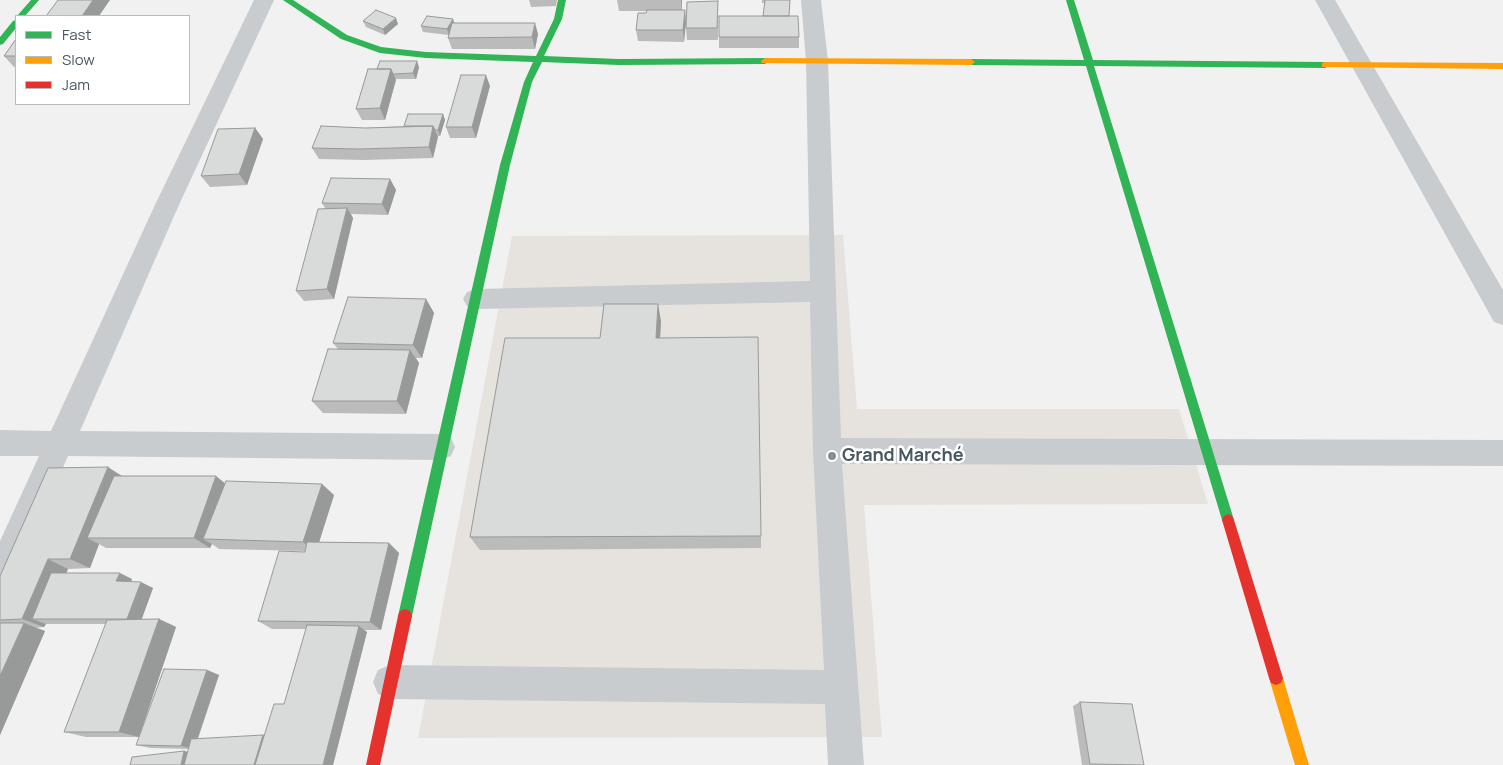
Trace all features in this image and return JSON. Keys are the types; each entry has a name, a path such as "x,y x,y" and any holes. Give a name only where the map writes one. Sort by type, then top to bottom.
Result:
{"street":[{"path":"23,15 35,0"},
{"path":"0,576 166,207 264,0"},
{"path":"287,0 344,38 380,50 426,56 540,58 619,62 817,60 1090,64 1503,66"},
{"path":"373,765 441,447 505,165 528,82 558,19 562,0"},
{"path":"811,0 817,60 827,451 846,765"},
{"path":"1070,0 1302,765"},
{"path":"1325,0 1503,314"},
{"path":"0,42 15,24"},
{"path":"476,299 823,291"},
{"path":"0,443 441,447"},
{"path":"827,451 1503,453"},
{"path":"390,682 841,688"}],"shaded area":[{"name":"Grand Marché","path":"843,235 857,409 1179,409 1208,504 864,505 882,737 418,738 512,236"}],"building":[{"path":"58,0 93,0 83,15 47,15"},
{"path":"765,0 790,0 789,16 763,16"},
{"path":"718,1 717,28 686,28 687,2"},
{"path":"376,10 396,18 383,29 363,21"},
{"path":"647,10 685,10 683,30 636,30 638,13 646,13"},
{"path":"427,16 453,19 447,29 421,26"},
{"path":"719,16 798,16 799,37 719,37"},
{"path":"452,23 535,23 532,37 448,38"},
{"path":"15,40 15,56 4,56"},
{"path":"380,61 417,61 413,73 393,74 391,69 377,69"},
{"path":"368,69 391,69 380,108 356,109"},
{"path":"461,75 486,75 472,127 446,127"},
{"path":"408,114 443,114 438,130 435,130 433,126 404,126"},
{"path":"321,126 365,128 433,126 429,147 312,148"},
{"path":"255,128 239,174 201,176 218,129"},
{"path":"331,178 390,179 382,204 322,203"},
{"path":"347,208 327,289 296,291 318,209"},
{"path":"348,297 426,299 413,345 333,343"},
{"path":"604,304 658,304 656,338 758,337 761,536 470,537 505,338 600,338"},
{"path":"328,349 410,350 397,401 312,401"},
{"path":"108,467 70,559 48,559 22,619 0,620 0,576 48,468"},
{"path":"114,476 216,476 194,538 87,538"},
{"path":"226,481 322,484 303,542 203,539"},
{"path":"307,542 389,543 370,622 258,621 279,551 305,552"},
{"path":"51,573 120,573 116,581 141,582 127,619 32,619"},
{"path":"159,619 119,732 64,732 107,620"},
{"path":"0,623 24,623 0,676"},
{"path":"307,625 359,626 323,765 255,765 274,704 284,704"},
{"path":"164,669 207,670 181,746 136,745"},
{"path":"1080,702 1132,704 1144,765 1090,764"},
{"path":"263,735 254,765 184,765 191,739"},
{"path":"184,751 181,765 130,765 132,757"}],"traffic: fast":[{"path":"22,15 35,0"},
{"path":"287,0 344,37 380,50 426,55 619,62 765,61"},
{"path":"405,616 505,165 528,82 558,19 562,0"},
{"path":"1070,0 1228,520"},
{"path":"0,42 15,24"},
{"path":"971,62 1325,65"}],"traffic: slow":[{"path":"765,61 971,62"},
{"path":"1325,65 1503,66"},
{"path":"1276,678 1302,765"}],"traffic: jam":[{"path":"1228,520 1276,678"},
{"path":"373,765 405,616"}],"place":[{"name":"Grand Marché","path":"832,456"}]}
